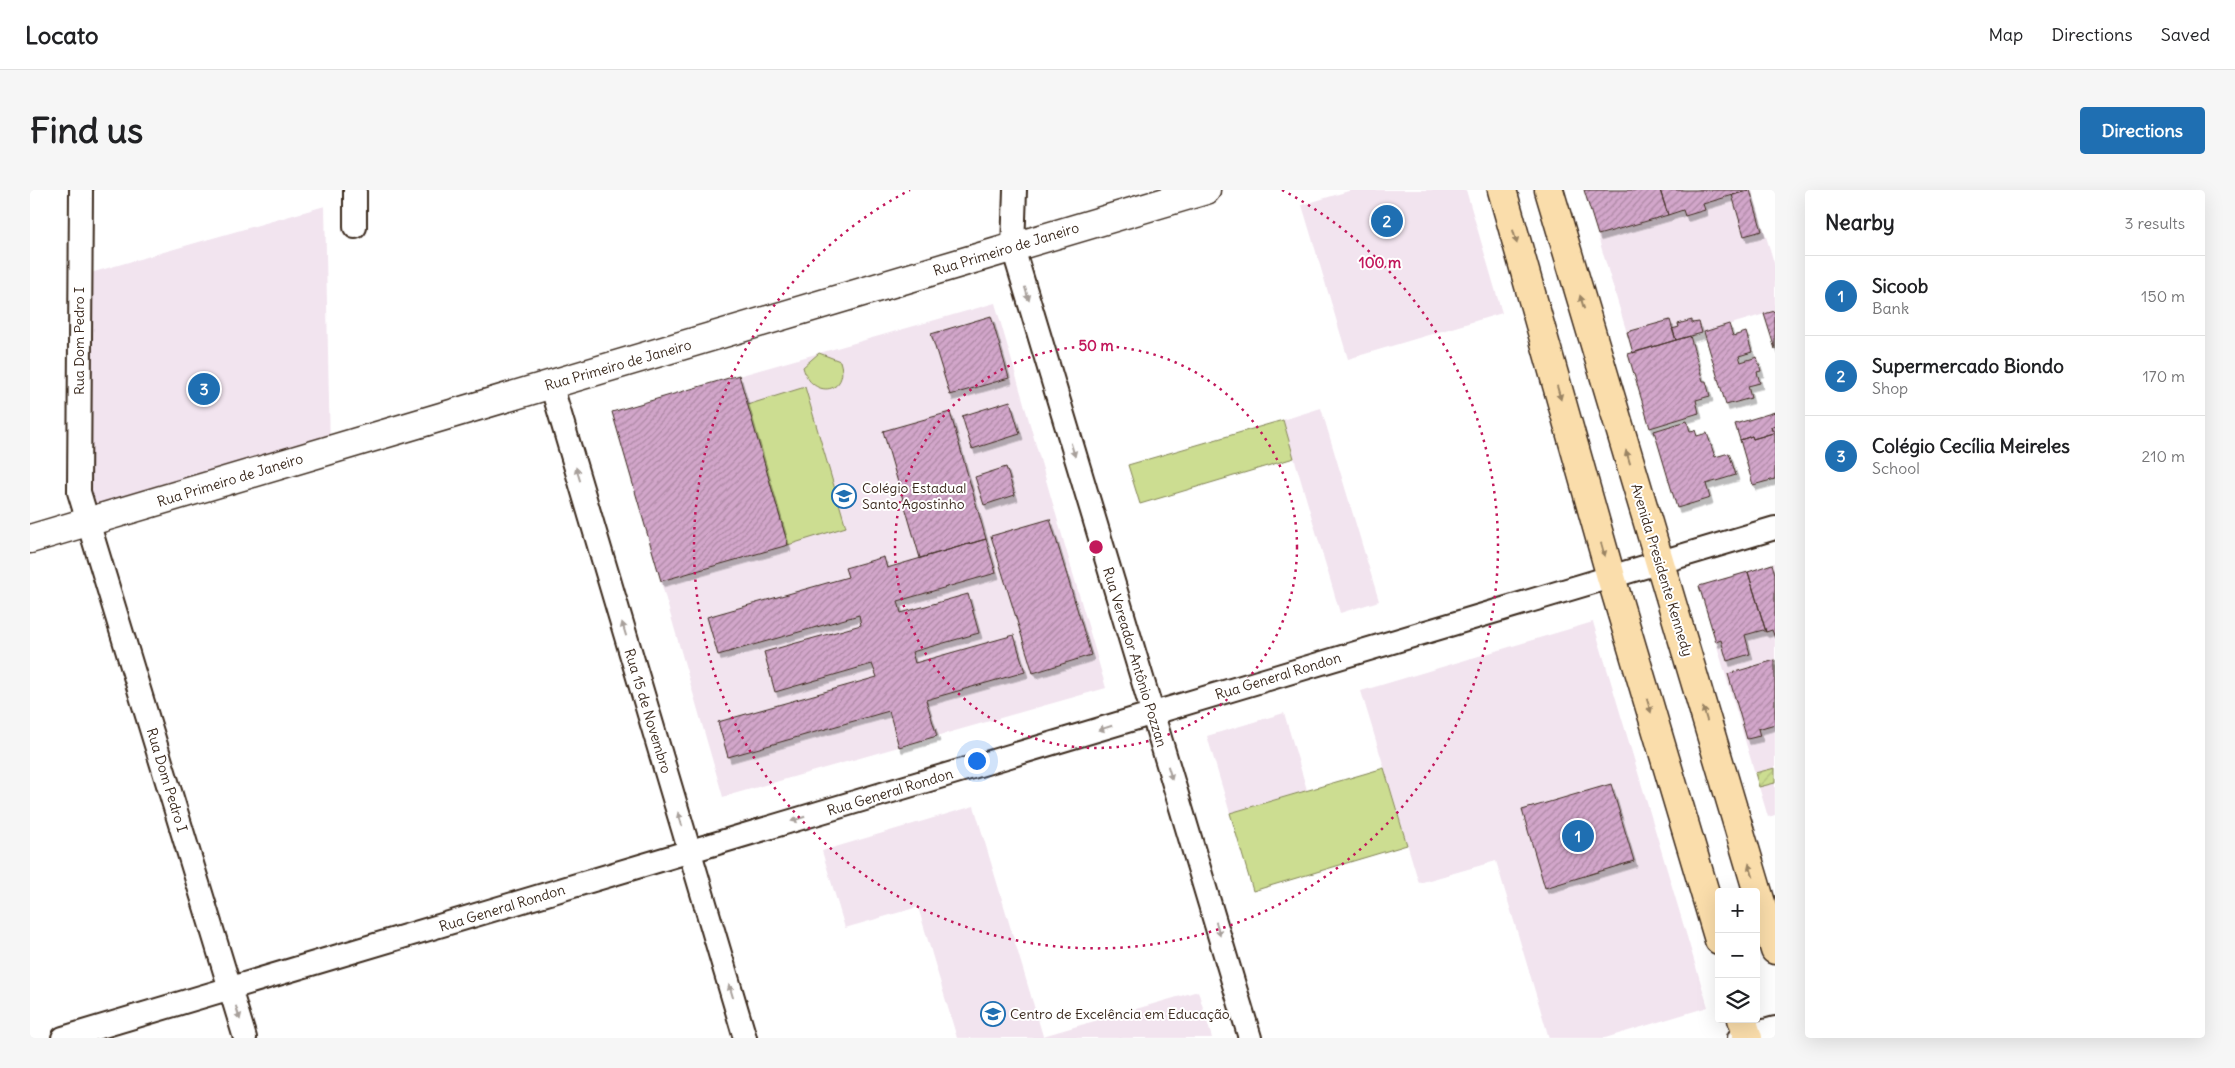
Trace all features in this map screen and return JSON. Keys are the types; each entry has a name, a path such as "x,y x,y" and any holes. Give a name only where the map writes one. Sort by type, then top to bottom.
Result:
{"main road":[{"path":"1502,190 1611,577 1717,933"},
{"name":"Avenida Presidente Kennedy","path":"1549,190 1775,950"}],"street":[{"name":"Rua Dom Pedro I","path":"81,190 79,492 245,1038"},
{"path":"355,190 355,227"},
{"name":"Rua Vereador Antônio Pozzan","path":"1014,190 1013,248 1250,1038"},
{"name":"Rua Primeiro de Janeiro","path":"30,539 1206,190"},
{"name":"Rua 15 de Novembro","path":"551,384 745,1038"},
{"name":"Rua General Rondon","path":"63,1038 1775,528"},
{"path":"1744,1033 1775,1028"}],"shaded area":[{"path":"1352,190 1466,190 1502,313 1348,359 1302,205"},
{"path":"1584,190 1752,190 1775,266 1775,311 1633,353"},
{"path":"325,206 330,450 88,522 80,276"},
{"name":"Colégio Estadual Santo Agostinho","path":"995,303 1106,688 723,797 612,412"},
{"path":"1321,408 1379,601 1340,613 1283,420"},
{"path":"1775,563 1775,815 1768,817 1699,586"},
{"path":"1593,622 1708,1007 1605,1038 1549,1038 1496,861 1419,883 1361,691"},
{"path":"1284,713 1307,790 1230,813 1207,736"},
{"path":"974,806 1043,1036 1198,991 1212,1038 957,1038 918,907 845,928 822,851"}],"green space":[{"path":"819,353 840,361 842,372 840,380 829,389 814,385 807,378 803,367"},
{"path":"805,387 846,527 788,545 747,405"},
{"path":"1283,420 1294,458 1140,504 1128,465"},
{"path":"1384,768 1407,845 1253,891 1230,813"},
{"path":"1775,768 1775,783 1759,787 1755,773"}],"building":[{"path":"1584,190 1660,190 1668,215 1598,235"},
{"path":"1660,190 1750,190 1703,204 1705,210 1685,216 1683,210 1668,215"},
{"path":"1750,190 1762,231 1744,236 1732,195"},
{"path":"1775,311 1775,349 1764,314"},
{"path":"991,316 1009,378 950,395 931,334"},
{"path":"1670,320 1676,340 1633,353 1627,332"},
{"path":"1692,320 1692,323 1699,322 1702,333 1676,340 1672,329 1679,327 1678,324"},
{"path":"1729,324 1733,336 1746,332 1752,352 1739,356 1741,362 1757,357 1761,371 1757,372 1760,383 1748,386 1751,398 1726,405 1704,332"},
{"path":"1690,336 1703,381 1706,381 1710,396 1696,400 1699,413 1650,428 1628,354"},
{"path":"739,375 788,545 661,581 612,412"},
{"path":"1010,401 1020,434 972,449 962,416"},
{"path":"950,412 986,539 920,558 883,431"},
{"path":"1775,412 1775,425 1771,427 1773,433 1753,439 1752,436 1740,440 1735,424"},
{"path":"1687,421 1690,431 1695,430 1697,436 1707,433 1715,457 1729,453 1736,475 1706,484 1710,498 1677,508 1654,431"},
{"path":"1775,425 1775,479 1753,485 1740,440 1752,436 1753,439 1773,433 1771,427"},
{"path":"1006,467 1015,495 984,505 975,477"},
{"path":"1050,519 1091,655 1033,673 991,536"},
{"path":"986,539 996,573 898,601 901,613 968,594 979,633 912,652 915,663 1014,635 1025,672 926,700 937,736 899,747 889,711 728,757 718,722 877,677 872,664 775,692 764,652 861,625 859,615 718,655 707,617 848,577 845,568 884,557 887,568"},
{"path":"1772,564 1775,574 1775,638 1772,630 1766,632 1748,572"},
{"path":"1748,572 1766,632 1763,630 1745,635 1750,654 1727,661 1721,640 1716,642 1699,586"},
{"path":"1775,660 1775,724 1758,729 1760,736 1747,739 1728,674"},
{"path":"1611,784 1634,861 1545,888 1522,810"}],"place":[{"name":"Supermercado Biondo","path":"1387,221"},
{"name":"Colégio Cecília Meireles","path":"204,389"},
{"name":"Colégio Estadual Santo Agostinho","path":"844,496"},
{"name":"Sicoob","path":"1578,836"},
{"name":"Centro de Excelência em Educação","path":"993,1014"}]}
